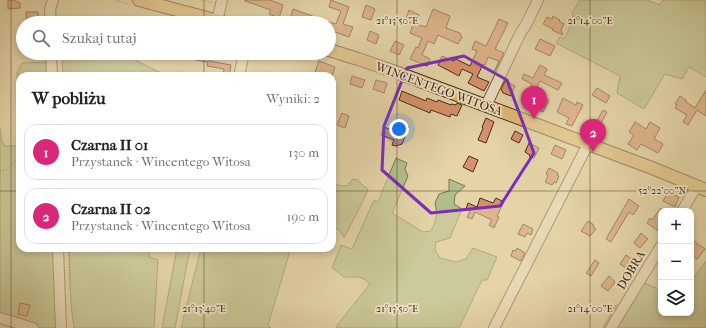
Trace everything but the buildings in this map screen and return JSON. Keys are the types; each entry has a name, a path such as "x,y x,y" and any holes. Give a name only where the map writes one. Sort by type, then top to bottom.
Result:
{"main road":[{"path":"139,0 199,16"},
{"name":"WINCENTEGO WITOSA","path":"336,52 358,58 702,188"}],"street":[{"path":"50,16 52,0"},
{"path":"486,106 538,0"},
{"path":"221,3 222,16"},
{"path":"51,60 52,72"},
{"path":"240,72 242,60"},
{"path":"494,328 588,144"},
{"path":"685,208 702,188"},
{"name":"DOBRA","path":"611,328 658,251"},
{"path":"58,252 61,328"},
{"path":"0,318 33,328"}],"path":[{"path":"202,0 221,3"},
{"path":"0,171 8,169 16,160"}],"highlighted area":[{"path":"464,56 507,80 534,153 500,206 431,213 382,170 384,126 407,68"}],"green space":[{"path":"580,0 647,0 660,5 663,0 706,0 706,77 689,67 682,79 665,74 644,109 617,93 620,76 556,43 560,37 564,39 574,19 572,13"},
{"path":"62,60 135,60 159,72 63,72"},
{"path":"52,62 52,72 18,72 22,63"},
{"path":"0,128 2,141 5,146 16,146 16,252 57,252 60,328 33,328 0,318"},
{"path":"396,158 407,163 405,169 408,176 392,213 423,232 431,231 436,217 435,203 439,194 449,191 449,179 465,186 455,195 454,204 462,209 450,238 436,242 435,250 440,258 456,262 466,259 473,248 497,257 487,280 482,280 459,328 336,328 370,284 364,279 358,277 344,277 332,268 341,245 352,249 374,200 378,202"},
{"path":"353,179 358,180 368,189 344,238 339,229 336,229 336,184 347,186"},
{"path":"69,252 150,252 149,257 158,260 154,328 74,328 71,305"},
{"path":"176,252 189,252 175,328 162,328"},
{"path":"200,252 290,252 268,325 271,328 181,328"},
{"path":"706,261 706,328 603,328 616,305 630,306 644,283 658,289 658,316 694,316 694,278"}],"place":[{"name":"Czarna II 01","path":"534,119"},
{"name":"Czarna II 02","path":"593,152"}]}
